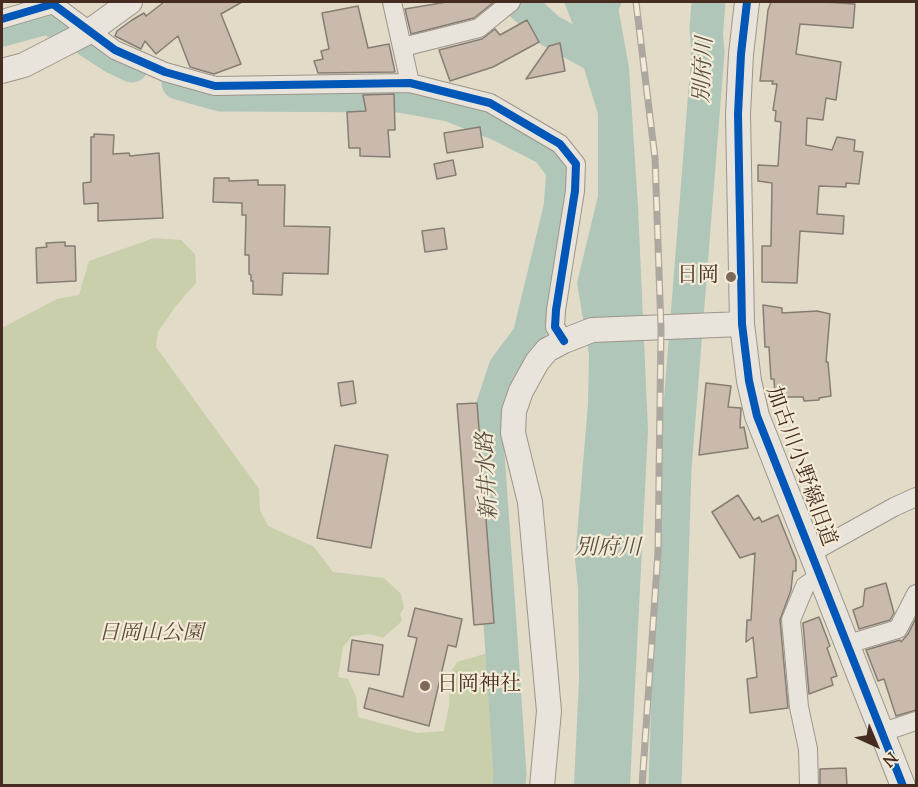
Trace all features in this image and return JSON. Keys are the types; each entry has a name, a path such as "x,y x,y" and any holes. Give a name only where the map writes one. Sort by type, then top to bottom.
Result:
{"street":[{"path":"2,71 24,65 90,31 130,2"},
{"path":"392,2 411,83"},
{"path":"403,47 478,28 511,2"},
{"name":"加古川小野線旧道","path":"747,2 741,54 738,114 742,324 749,381 757,416 903,786"},
{"path":"2,20 53,4 116,50 165,72 215,86 411,83 490,103 560,144 576,164 574,200 556,310 555,327 564,341"},
{"path":"542,786 549,711 530,502 513,433 514,411 521,391 537,362 547,350 592,330 742,324"},
{"path":"811,552 916,497"},
{"path":"809,786 808,749 800,707 791,620 805,586 820,576"},
{"path":"848,644 898,629 916,594"},
{"path":"883,732 916,721"}],"green space":[{"name":"日岡山公園","path":"154,238 181,240 195,254 196,283 175,307 158,332 156,347 259,489 260,510 268,526 314,547 333,572 384,578 401,594 404,608 400,614 402,621 383,638 370,634 352,636 343,647 338,677 348,679 356,696 358,717 417,733 444,731 449,706 451,672 457,662 491,652 503,669 511,729 513,785 2,785 2,328 57,299 79,295 89,261"}],"water":[{"name":"別府川","path":"564,2 617,2 629,67 648,430 630,785 574,785 579,680 578,588 575,559 588,404 589,354 577,283 598,196 598,114 582,62 577,35"}],"building":[{"path":"164,2 242,2 221,14 241,64 214,74 190,67 178,36 156,54 145,41 141,49 115,36 117,31 132,20 144,13 146,16"},
{"path":"447,2 494,2 474,18 411,34 405,9"},
{"path":"771,2 855,4 853,28 800,24 796,54 841,62 836,100 826,98 823,120 807,118 806,145 832,150 837,137 855,140 854,151 863,152 859,184 846,183 846,187 819,186 817,214 844,216 843,234 800,231 797,283 762,282 762,246 771,246 772,183 758,181 758,165 778,166 781,122 775,121 776,111 773,110 777,84 772,84 773,81 760,81 768,10"},
{"path":"358,6 368,48 389,44 395,72 318,73 314,61 323,59 321,51 329,49 322,13"},
{"path":"527,20 539,42 493,67 450,81 439,50 482,39 495,29 500,35"},
{"path":"560,43 565,71 526,79 549,46"},
{"path":"394,94 395,130 388,130 390,157 360,156 360,148 349,148 347,112 366,111 363,95"},
{"path":"480,127 483,147 447,153 444,133"},
{"path":"94,134 114,135 113,154 129,153 130,156 159,153 163,218 98,221 98,203 84,204 83,183 91,182 91,137 94,137"},
{"path":"453,160 456,175 437,179 434,164"},
{"path":"214,178 229,178 229,181 258,180 258,185 285,185 284,226 330,227 328,274 283,273 282,295 253,294 253,281 249,274 249,255 245,255 246,215 242,215 242,203 213,202"},
{"path":"444,228 447,249 425,252 422,231"},
{"path":"65,242 65,246 75,246 76,281 37,283 36,248 47,247 46,243"},
{"path":"763,305 782,308 782,313 817,311 830,314 826,362 828,362 831,396 804,401 803,397 775,397 774,379 771,379 769,347 765,347"},
{"path":"353,381 356,403 341,406 338,383"},
{"path":"706,383 731,386 728,407 741,408 740,428 744,427 748,448 699,455"},
{"path":"477,403 494,623 474,625 457,404"},
{"path":"335,445 388,455 371,548 317,538"},
{"path":"738,495 754,520 759,517 762,522 778,515 796,560 796,571 793,571 791,590 780,620 788,708 750,713 747,679 757,677 753,637 746,642 747,620 751,620 755,553 740,558 712,512"},
{"path":"886,583 894,613 890,620 859,629 853,610 863,606 865,589"},
{"path":"415,608 462,619 456,647 448,645 429,726 364,708 369,688 403,697 417,638 408,636"},
{"path":"819,617 830,646 827,648 837,676 831,678 833,685 809,694 803,623"},
{"path":"916,618 916,710 896,716 884,679 878,681 866,650 900,640 901,642"},
{"path":"352,640 383,645 379,675 348,671"},
{"path":"846,768 847,786 820,786 820,769"}],"waterway":[{"name":"別府川","path":"519,2 549,30 603,60 608,78"},
{"path":"615,12 619,2"},
{"name":"別府川","path":"665,786 675,469 708,52 706,29 708,2"},
{"path":"691,319 712,55 712,2"},
{"path":"698,320 723,2"},
{"name":"新井水路","path":"2,30 46,18 64,25 113,57 132,66"},
{"name":"新井水路","path":"178,83 221,95 400,96 449,105 502,126 547,149 563,170 560,208 529,336 505,368 486,426 509,786"},
{"path":"676,587 684,404 690,331"},
{"path":"677,786 682,540 697,332"}],"railway":[{"path":"636,2 655,158 661,329 658,552 642,786"}],"cycle path":[{"path":"747,2 741,54 738,114 742,324 749,381 757,416 903,786"},
{"path":"2,19 53,4 115,50 165,72 215,86 410,83 490,103 560,144 576,164 575,191 556,310 555,327 564,341"}],"place":[{"name":"日岡","path":"731,277"},
{"name":"日岡神社","path":"425,686"}]}
